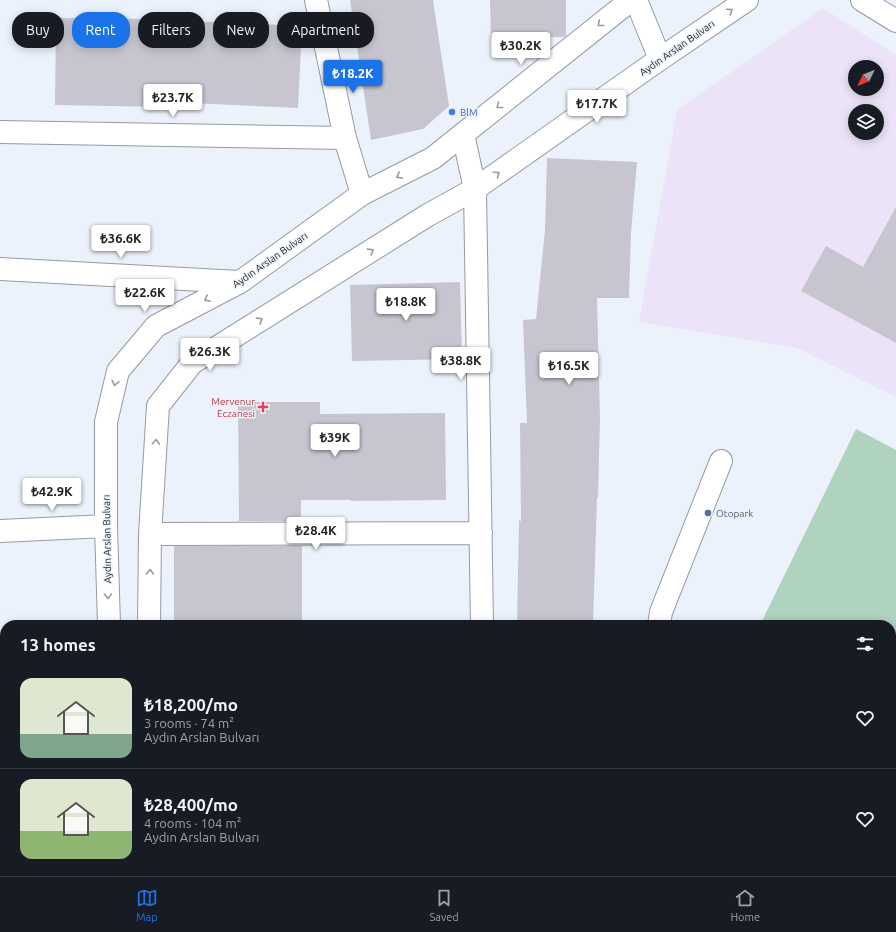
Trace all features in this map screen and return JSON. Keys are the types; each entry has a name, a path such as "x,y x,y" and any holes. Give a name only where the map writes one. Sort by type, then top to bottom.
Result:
{"street":[{"path":"316,0 345,138 362,194"},
{"name":"Aydın Arslan Bulvarı","path":"109,620 106,526 106,422 118,370 156,326 240,282 362,194 433,158 631,0"},
{"path":"636,0 660,59"},
{"name":"Aydın Arslan Bulvarı","path":"149,620 150,534 158,406 192,363 428,215 475,189 746,0"},
{"path":"862,0 896,21"},
{"path":"0,132 345,138"},
{"path":"463,134 475,189 482,620"},
{"path":"0,269 240,282"},
{"path":"660,620 661,612 721,461"},
{"path":"0,531 106,526"},
{"path":"150,534 480,533"}],"shaded area":[{"path":"823,8 896,55 896,397 797,348 639,322 677,110"}],"green space":[{"path":"856,429 896,450 896,620 762,620"}],"building":[{"path":"350,0 433,0 449,106 423,129 371,140 357,48 374,48 374,12 352,12"},
{"path":"490,0 566,0 566,36 491,38"},
{"path":"64,18 72,18 72,48 130,48 130,19 138,19 138,48 205,48 205,22 213,22 213,48 269,48 269,25 277,25 277,48 301,48 298,108 168,102 168,107 55,105 56,48 64,48"},
{"path":"547,158 637,162 631,233 629,298 597,298 600,418 593,620 517,620 519,520 521,521 520,423 527,423 523,320 536,319 545,230"},
{"path":"896,207 896,343 801,291 826,246 863,267"},
{"path":"460,282 462,359 352,361 350,285"},
{"path":"238,402 320,402 320,414 445,413 446,500 301,500 301,521 239,521"},
{"path":"174,546 302,546 302,620 174,620"}],"place":[{"name":"BİM","path":"452,112"},
{"name":"Mervenur Eczanesi","path":"263,407"},
{"name":"Otopark","path":"708,513"}]}
